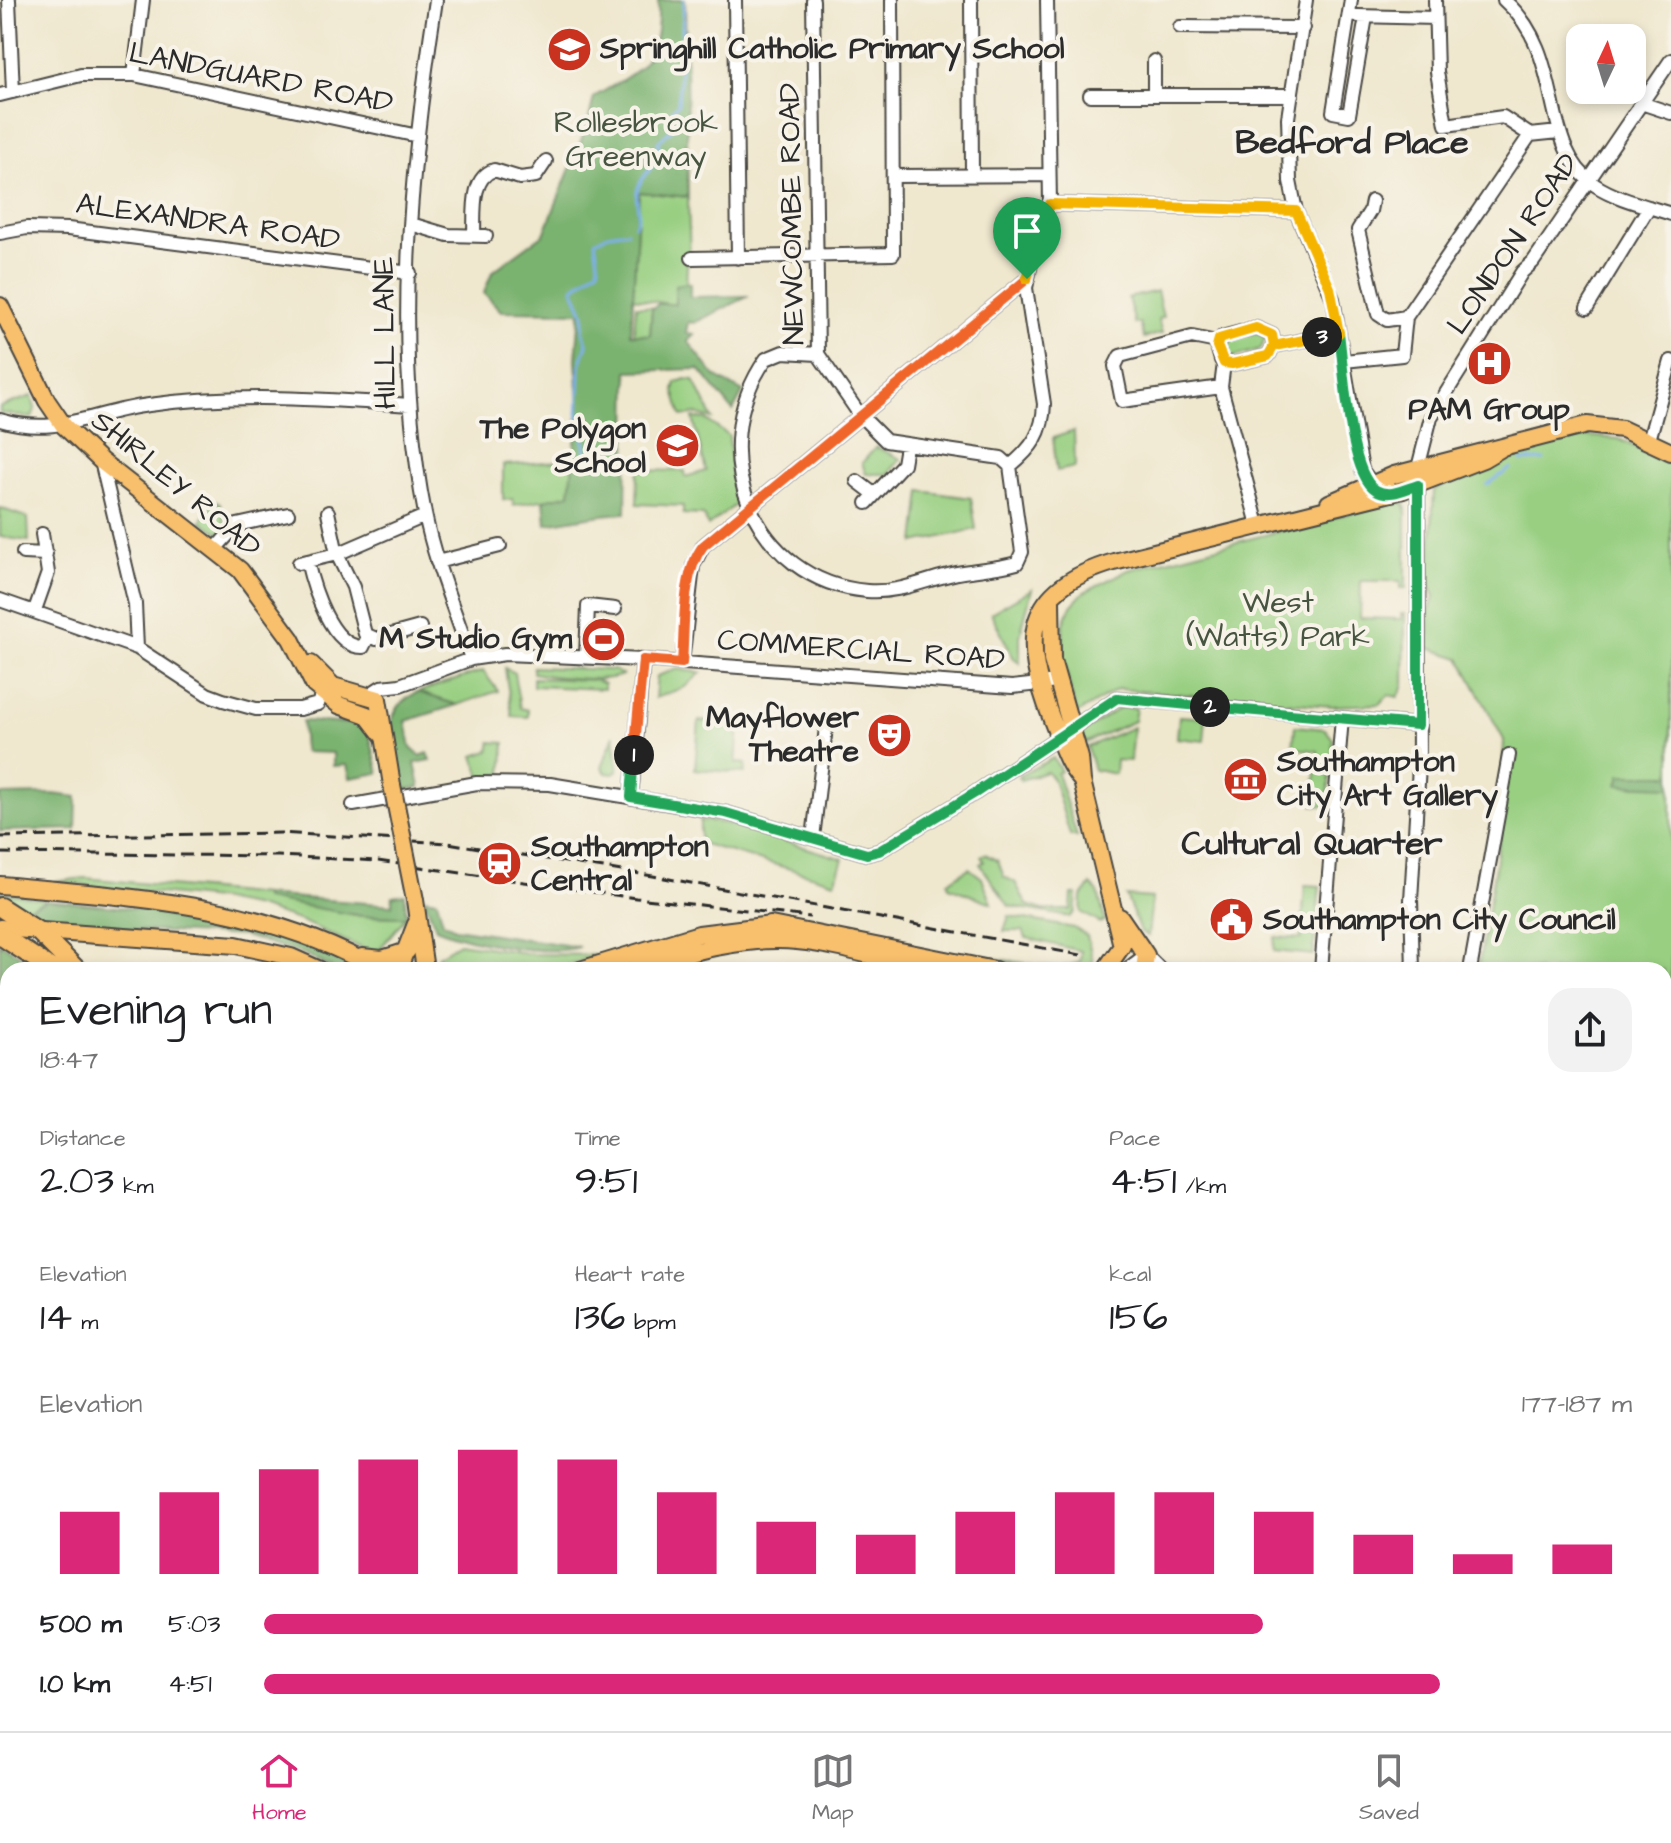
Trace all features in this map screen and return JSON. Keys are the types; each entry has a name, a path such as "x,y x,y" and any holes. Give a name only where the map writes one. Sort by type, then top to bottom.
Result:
{"highway":[{"path":"0,907 39,932 69,962"},
{"path":"0,935 41,962"}],"main road":[{"name":"SHIRLEY ROAD","path":"0,306 47,401 64,426 101,461 216,548 257,590 303,659 333,686 371,705"},
{"path":"1322,509 1333,500 1370,484 1418,476 1587,425 1616,427 1671,452"},
{"path":"1066,734 1039,684 1033,663 1037,616 1062,586 1090,569 1388,494 1418,476"},
{"path":"1051,600 1051,653 1071,768 1082,781 1122,946 1111,962"},
{"name":"SHIRLEY ROAD","path":"303,659 308,675 322,693"},
{"path":"322,693 339,705 371,705 384,737 415,900 414,948 418,962"},
{"path":"0,885 237,914 294,929 364,962"},
{"path":"1114,909 1135,962"},
{"path":"605,962 674,940 752,926 790,927 918,962"},
{"path":"0,928 236,945 301,962"},
{"path":"663,962 704,951 776,941 822,945 891,962"},
{"path":"353,956 382,959 414,948"},
{"path":"404,962 414,948"}],"street":[{"path":"7,94 9,0"},
{"path":"134,75 143,0"},
{"name":"HILL LANE","path":"436,0 418,136 411,224 410,405 425,516 437,562 471,659"},
{"path":"735,0 738,258"},
{"name":"NEWCOMBE ROAD","path":"813,0 818,354 878,436 906,446 1001,458 1010,466"},
{"path":"692,258 893,254 892,0"},
{"path":"971,0 972,175"},
{"path":"818,354 776,353 766,359 744,404 735,440 741,489 748,509 785,555 842,587 866,591 906,588 963,572 1003,567 1021,558 1010,466 1032,447 1044,419 1027,279 1050,204 1047,0"},
{"path":"1306,0 1292,95 1288,154 1296,211 1330,288 1344,361 1350,418 1362,470 1370,484 1388,494"},
{"path":"1351,0 1333,112 1349,115 1366,17"},
{"path":"1435,0 1437,72 1446,125 1503,117 1530,135 1559,132"},
{"path":"1504,0 1536,40 1547,67 1559,132 1567,154 1598,187 1671,214"},
{"path":"1348,15 1435,18"},
{"path":"1180,27 1303,28"},
{"name":"LONDON ROAD","path":"1646,96 1671,60"},
{"path":"1154,61 1154,95"},
{"name":"LANDGUARD ROAD","path":"7,94 81,75 134,75 418,136"},
{"path":"1090,95 1292,95"},
{"name":"LONDON ROAD","path":"1413,962 1411,900 1418,821 1418,476 1428,423 1522,272 1640,104"},
{"path":"1644,104 1671,113"},
{"path":"1344,361 1402,355 1406,317 1530,135"},
{"path":"411,224 448,235 480,235 477,185 482,175 494,170 520,178 536,176 546,161"},
{"path":"894,176 1049,175"},
{"path":"1372,201 1370,211 1358,230 1378,314 1387,320 1406,317"},
{"path":"1050,204 1296,211"},
{"path":"1587,308 1649,207"},
{"name":"ALEXANDRA ROAD","path":"0,233 48,227 410,273"},
{"path":"682,663 694,560 708,541 1027,279"},
{"path":"1221,387 1122,401 1115,366 1120,356 1192,337 1217,342 1229,334 1256,328 1272,335 1274,346 1268,356 1224,363"},
{"path":"1274,346 1339,333"},
{"path":"1217,342 1224,363 1221,387 1258,525"},
{"path":"1649,440 1671,361"},
{"path":"0,420 25,427 64,426 149,405 304,397 410,405"},
{"path":"857,481 870,498 903,464 906,446"},
{"path":"101,461 135,604 137,648"},
{"path":"216,548 237,525 273,510 288,514"},
{"path":"328,512 337,554 353,587 366,633"},
{"path":"420,627 404,625 338,635 303,562 337,554 425,516"},
{"path":"35,610 48,573 42,534"},
{"path":"437,562 500,546"},
{"path":"23,553 46,554"},
{"path":"0,600 137,648 207,694 256,709 313,707 322,693"},
{"path":"586,657 588,606 615,609"},
{"name":"COMMERCIAL ROAD","path":"371,705 400,685 471,659 505,654 643,660 1012,687 1057,682"},
{"path":"631,797 643,660"},
{"path":"353,805 442,787 501,782 561,786 726,813 863,854 875,853 1066,734 1112,701 1124,697 1418,725"},
{"path":"1322,962 1342,718"},
{"path":"813,838 827,719"},
{"path":"1471,962 1509,755"},
{"path":"1122,946 1134,962"}],"green space":[{"name":"Rollesbrook Greenway","path":"658,0 685,0 688,197 639,192 631,334 650,335 652,309 658,304 675,304 675,285 690,283 690,297 749,296 694,323 688,322 686,333 694,334 688,341 715,376 743,392 733,411 699,369 628,371 626,513 546,524 544,500 570,494 579,404 576,359 580,312 501,311 484,293 492,272 544,234 588,123 594,97 636,70 652,51 658,21"},
{"path":"639,192 688,197 690,263 687,264 686,285 675,305 633,298"},
{"path":"1157,291 1163,317 1158,319 1162,333 1144,338 1140,323 1135,324 1128,298"},
{"path":"636,306 652,307 650,335 631,335 634,334"},
{"path":"1257,332 1265,338 1261,349 1231,358 1222,351 1223,341"},
{"path":"694,380 713,419 696,414 682,416 674,391 676,382"},
{"path":"32,396 35,409 32,418 0,413 0,407"},
{"path":"693,418 705,419 729,436 732,480 739,502 708,526 703,515 683,514 683,506 637,504 638,470 685,471 685,477 706,471"},
{"path":"1074,431 1075,467 1057,471 1053,438"},
{"path":"1587,436 1619,439 1671,465 1671,962 1479,962 1501,831 1504,740 1460,658 1429,648 1429,611 1435,596 1429,584 1434,490 1504,458"},
{"path":"876,447 901,459 888,474 866,474 862,463"},
{"path":"574,460 570,495 513,505 513,499 503,500 503,465"},
{"path":"921,491 971,498 976,529 915,543"},
{"path":"216,501 220,503 226,528 220,533 201,521"},
{"name":"West (Watts) Park","path":"1398,501 1405,504 1406,511 1406,588 1401,588 1401,581 1361,581 1360,618 1401,619 1401,614 1405,614 1404,685 1398,697 1389,695 1379,704 1332,706 1118,689 1076,714 1064,662 1063,626 1071,606 1084,592 1128,570"},
{"path":"0,508 28,518 29,541 0,537"},
{"path":"1032,589 1020,635 1020,663 1013,657 991,613"},
{"path":"533,667 614,670 622,675 604,679 566,678 533,673"},
{"path":"505,668 514,673 520,708 528,710 528,717 512,716"},
{"path":"677,669 701,673 685,687 655,698 657,676"},
{"path":"483,671 498,691 457,705 418,692"},
{"path":"533,678 596,680 604,684 604,689 533,686"},
{"path":"418,692 457,705 406,721 411,748 420,756 428,753 431,760 415,763 420,787 403,790 393,748 392,722 404,700"},
{"path":"1119,708 1136,708 1134,721 1085,743 1082,733"},
{"path":"1179,716 1206,718 1204,741 1177,738"},
{"path":"302,721 357,724 368,730 379,773 350,778 347,765 333,766 333,753 304,752"},
{"path":"699,721 739,725 736,763 746,764 745,773 695,769"},
{"path":"1295,726 1325,729 1333,739 1327,806 1313,805 1318,751 1293,748"},
{"path":"1133,727 1130,761 1116,760 1115,774 1094,770 1087,747"},
{"path":"614,735 618,769 614,774 606,773 602,767"},
{"path":"491,742 505,743 502,774 481,777 474,756 489,751"},
{"path":"1053,758 1061,771 1057,773 1077,837 1070,835 1053,779 1047,772 1020,780 1019,776"},
{"path":"1621,775 1671,775 1671,787 1618,785"},
{"path":"0,795 77,797 76,829 0,831"},
{"path":"700,820 724,823 843,859 835,882 700,843"},
{"path":"985,854 998,861 1004,877 1015,882 1027,905 1043,910 1071,910 1072,894 1077,894 1075,912 1070,917 1009,906 980,864 984,862 981,856"},
{"path":"969,868 982,878 992,903 949,887 948,882"},
{"path":"85,878 264,895 264,898 362,916 406,917 381,947 383,952 366,950 301,921 257,907 216,899 53,882"},
{"path":"1091,885 1098,892 1105,921 1100,923 1081,912 1082,896"},
{"path":"1305,885 1320,886 1313,955 1274,951 1275,937 1301,939"},
{"path":"0,891 47,900 26,909 40,925 0,900"},
{"path":"405,894 406,917 362,916 264,899 264,895 392,905 392,896"},
{"path":"1126,896 1152,898 1148,936 1140,931"},
{"path":"424,898 437,900 443,922 455,928 579,947 564,950 527,949 450,933 436,928"},
{"path":"47,900 219,917 312,943 349,962 320,962 305,954 244,936 40,925 25,909"},
{"path":"1009,916 1074,928 1087,936 1093,962 1080,962 1081,951 1026,938 1023,931 1004,931"},
{"path":"0,943 30,962 0,962"},
{"path":"459,943 532,954 597,955 578,962 436,962 438,956"}],"waterway":[{"path":"635,225 638,188 659,156 658,142 672,129 671,111 678,104 684,0"},
{"path":"587,455 578,413 580,365 587,344 583,330 584,313 573,288 599,268 595,241 608,234 627,231"},
{"path":"1521,461 1544,460"},
{"path":"1487,485 1511,468"}],"railway":[{"path":"0,837 280,833 448,843 653,876 1081,955"},
{"path":"0,853 278,856 378,861 636,898 810,917"}],"place":[{"name":"Springhill Catholic Primary School","path":"569,49"},
{"name":"PAM Group","path":"1489,364"},
{"name":"The Polygon School","path":"677,446"},
{"name":"M Studio Gym","path":"603,639"},
{"name":"Mayflower Theatre","path":"890,735"},
{"name":"Southampton City Art Gallery","path":"1246,779"},
{"name":"Southampton Central","path":"500,864"},
{"name":"Southampton City Council","path":"1232,920"}],"district":[{"name":"Bedford Place","path":"1352,143"},
{"name":"Cultural Quarter","path":"1312,844"}],"route":[{"path":"1027,279 708,541 699,552 690,578 682,663 643,660 631,797 726,813 871,854 975,793 1117,698 1418,725 1418,485 1388,494 1374,488 1364,475 1350,418 1339,333 1274,346 1272,335 1265,329 1256,328 1219,339 1219,355 1224,363 1232,364 1268,356 1274,346 1333,335 1339,333 1330,288 1296,211 1050,204 1036,240 1027,279"}]}
